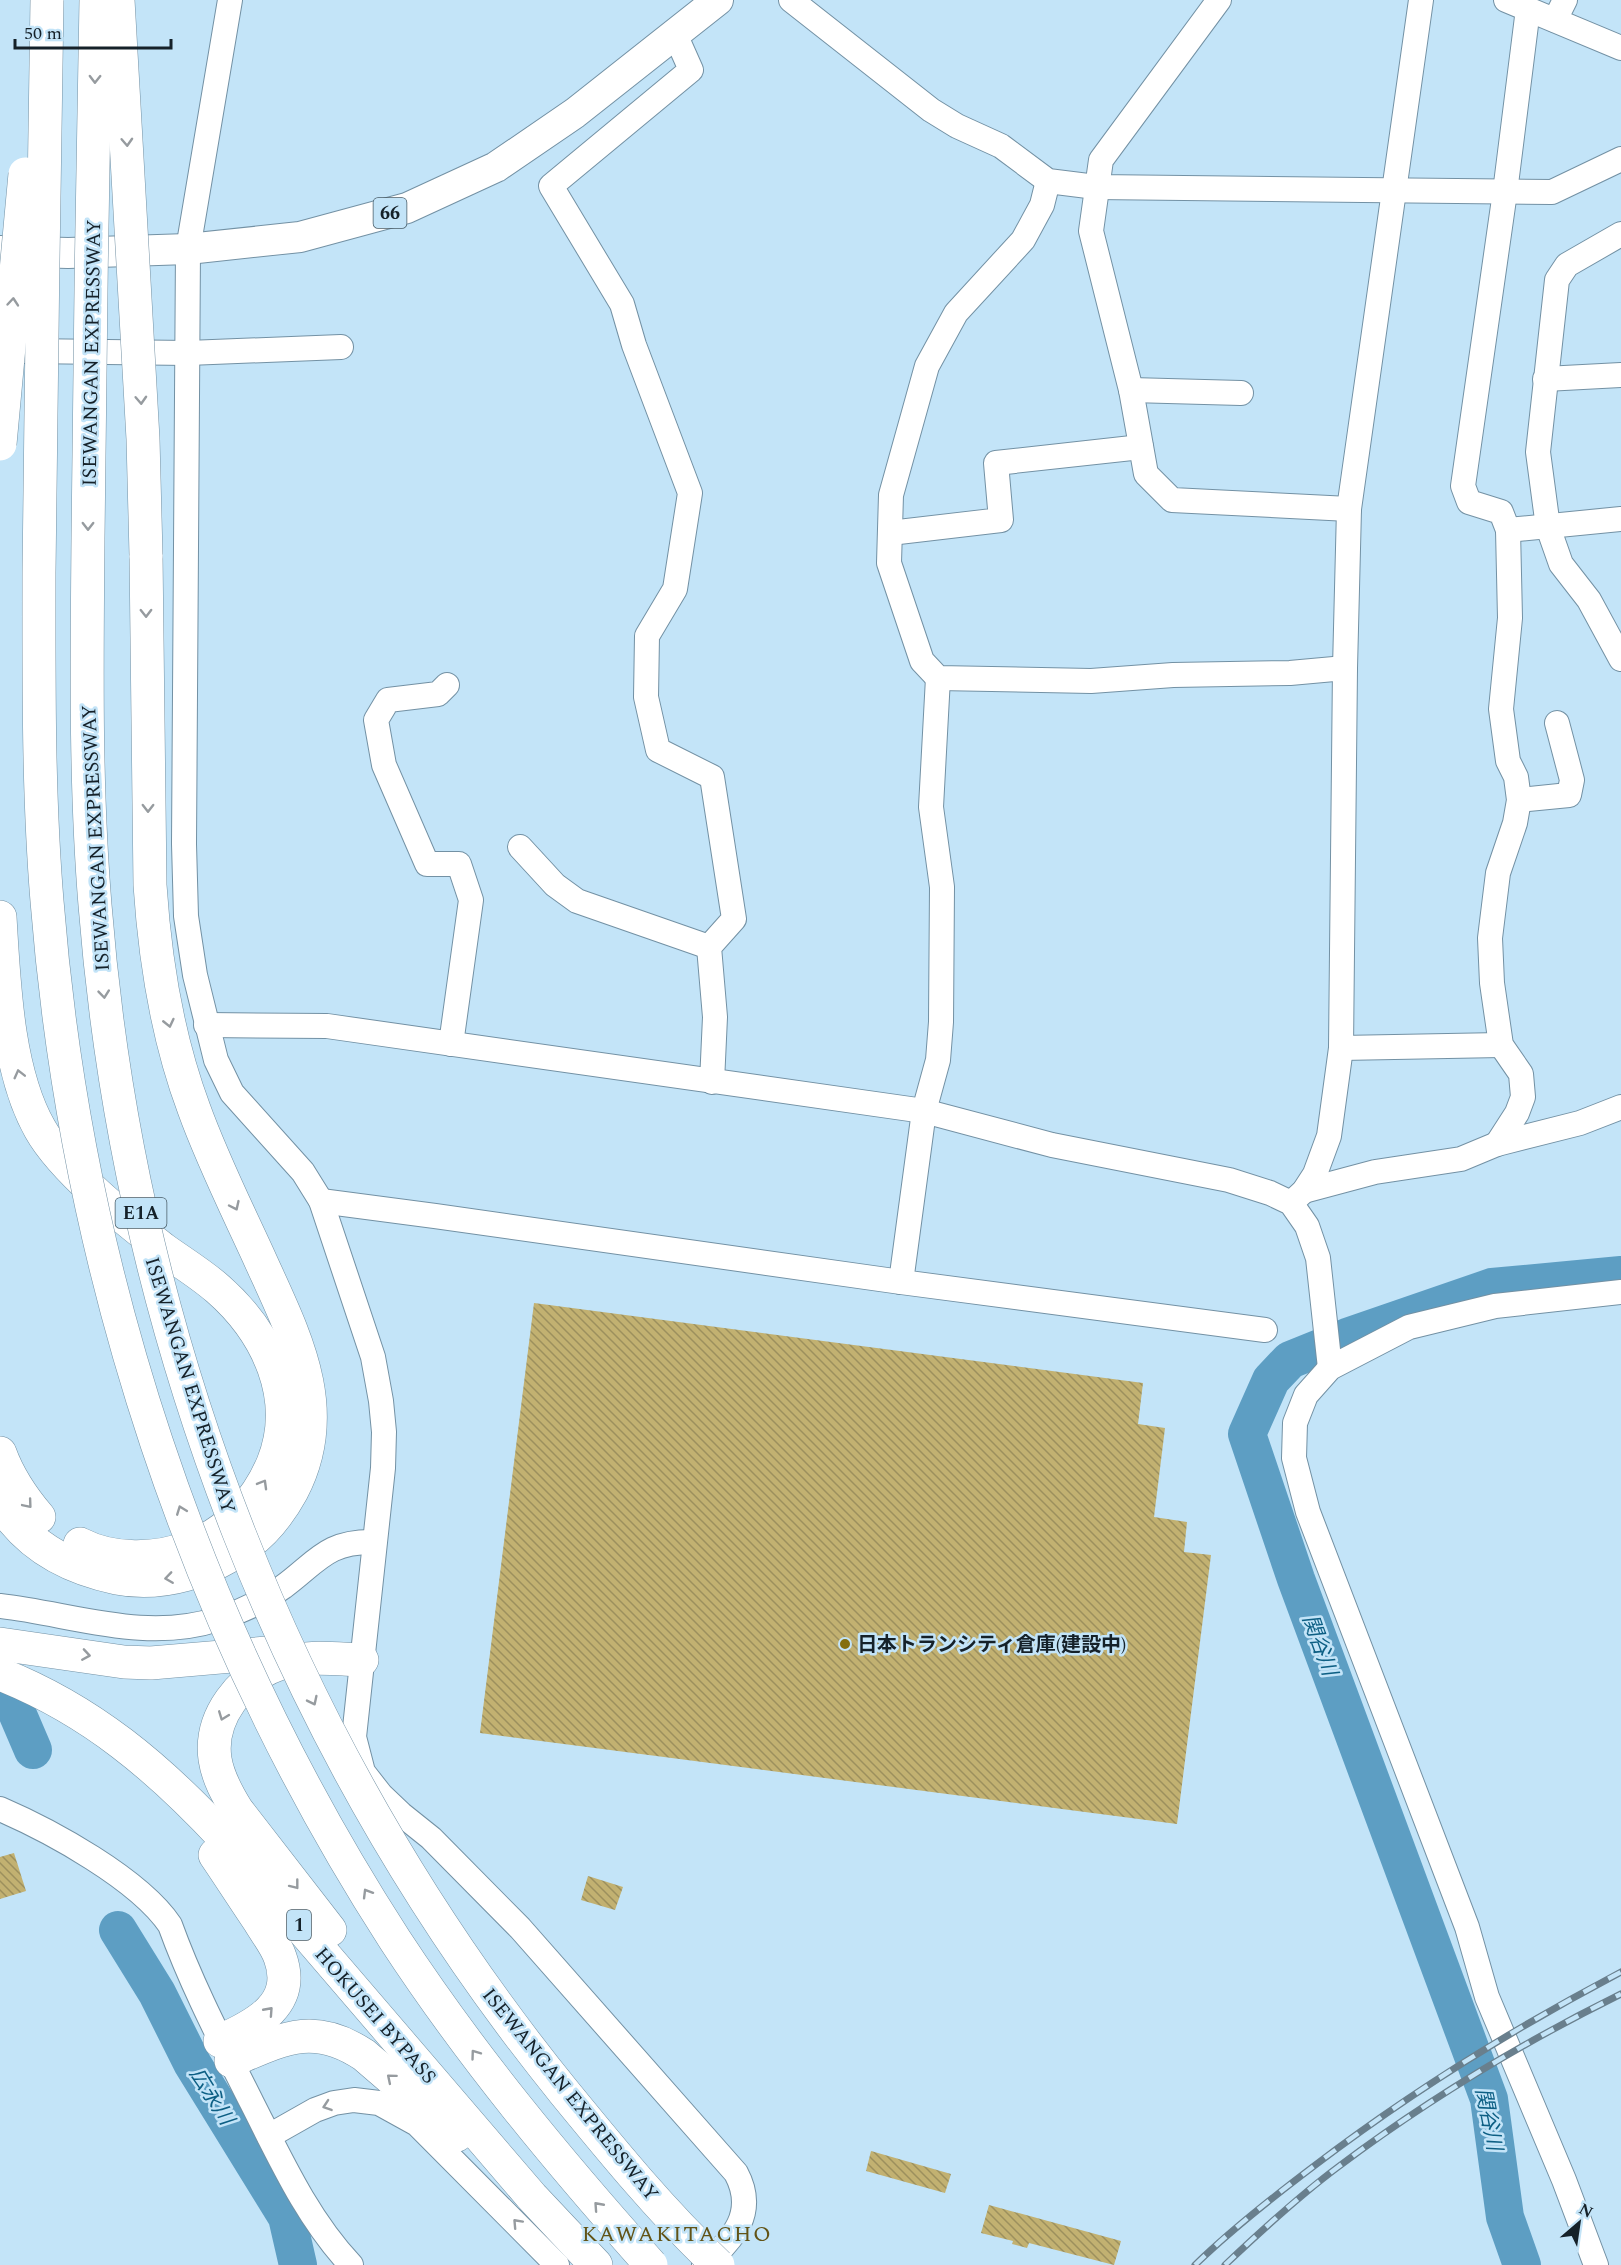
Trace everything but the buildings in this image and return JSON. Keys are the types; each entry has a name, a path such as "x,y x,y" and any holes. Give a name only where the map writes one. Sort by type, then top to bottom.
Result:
{"highway":[{"path":"0,444 26,164 30,0"},
{"name":"E1A","path":"47,0 40,497 42,778 47,898 60,1023 78,1144 101,1250 135,1374 170,1482 206,1577 280,1741 326,1826 396,1941 477,2057 571,2175 651,2265"},
{"name":"ISEWANGAN EXPRESSWAY","path":"96,0 88,500 88,782 95,904 108,1028 125,1142 151,1257 212,1464 249,1561 323,1721 375,1817 436,1919 514,2030 609,2147 691,2239 718,2265"},
{"path":"0,1502 19,1528 38,1546 92,1573 121,1579 151,1580 180,1576 231,1557 253,1541 270,1524 297,1480 310,1430 311,1402 306,1373 284,1310 214,1160 177,1058 166,1014 153,928 148,842 144,439 118,0"},
{"path":"0,917 4,974 14,1053 21,1081 40,1129 54,1151 96,1192 164,1249 218,1289 241,1312 259,1336 274,1364 282,1394 282,1425 277,1453 265,1482 248,1506 227,1527 205,1542 172,1554 144,1557 115,1555 87,1548 63,1536 40,1518 21,1495 6,1471 0,1453"},
{"path":"14,1646 124,1662 151,1663 275,1653 316,1653 362,1660"},
{"path":"362,1660 320,1658 280,1663 259,1672 242,1686 228,1703 218,1730 214,1757 225,1792 237,1810 441,2070 486,2142"},
{"path":"0,1677 40,1696 108,1744 173,1802 206,1843 280,1956 285,1982 281,1995 274,2006 226,2051"},
{"name":"HOKUSEI BYPASS","path":"40,1696 75,1710 113,1736 152,1766 187,1798 225,1839 532,2197 596,2265"},
{"name":"1","path":"226,2051 294,2036 332,2038 350,2046 364,2055 532,2197"}],"main road":[{"name":"66","path":"0,250 68,253 188,249 300,237 407,208 496,167 575,113 718,0"}],"street":[{"path":"230,0 188,249 184,844 186,916 206,1025 216,1060 232,1094 303,1172 321,1201 373,1357 384,1432 383,1467 354,1737 363,1772 381,1795 431,1838 520,1928 736,2173 744,2188 745,2205 741,2222 730,2239 704,2265"},
{"path":"791,0 931,110 957,126 1001,147 1048,181 1096,187 1552,192 1621,159"},
{"path":"1219,0 1101,160 1096,187 1091,231 1131,390 1146,474 1172,500 1349,508"},
{"path":"1298,1197 1315,1174 1329,1136 1341,1048 1349,508 1422,0"},
{"path":"1497,1144 1517,1113 1523,1098 1521,1074 1501,1045 1491,983 1490,938 1498,873 1515,823 1519,800 1516,777 1508,761 1501,709 1510,618 1508,530 1501,512 1469,502 1463,486 1505,192 1517,5 1560,10 1621,48"},
{"path":"675,34 691,70 551,186 622,304 634,345 690,493 675,589 647,636 646,697 657,750 712,777 734,919 709,947 715,1017 712,1082"},
{"path":"1048,181 1042,206 1023,240 956,314 927,366 891,495 889,562 922,661 938,678 1091,681 1173,675 1290,674 1345,668"},
{"path":"1620,654 1589,600 1561,564 1548,527 1538,452 1557,280 1567,265 1621,234"},
{"path":"2,350 188,353 341,347"},
{"path":"1545,380 1621,375"},
{"path":"1131,390 1240,393"},
{"path":"890,533 1001,520 996,463 1141,447"},
{"path":"1508,530 1621,519"},
{"path":"901,1282 924,1112 938,1060 942,887 931,807 938,678"},
{"path":"447,685 438,694 388,700 376,720 384,765 427,864 459,864 471,900 451,1044"},
{"path":"1519,800 1569,795 1572,780 1557,723"},
{"path":"520,847 555,885 577,901 709,947"},
{"path":"206,1025 327,1026 924,1112 1052,1145 1229,1180 1270,1193 1298,1197 1375,1172 1461,1159 1497,1144 1580,1123 1621,1107"},
{"path":"1341,1048 1501,1045"},
{"path":"1298,1197 1318,1258 1329,1351 1306,1395 1295,1423 1294,1458 1308,1512 1467,1927 1487,1997 1564,2180 1596,2265"},
{"path":"321,1201 1265,1330"},
{"path":"1329,1351 1495,1306 1621,1292"},
{"path":"2,1606 117,1626 169,1628 193,1626 239,1612 260,1601 282,1587 322,1555 337,1547 353,1542 374,1542"},
{"path":"0,1809 46,1831 86,1855 146,1897 161,1911 170,1925 226,2051 294,2187 351,2265"},
{"path":"269,2136 315,2110 334,2103 354,2100 379,2103 417,2124 557,2265"}],"waterway":[{"name":"関谷川","path":"1522,2265 1505,2217 1489,2099 1296,1579 1247,1434 1271,1380 1290,1360 1347,1337 1492,1287 1621,1275"},
{"path":"0,1673 33,1750"},
{"name":"広永川","path":"118,1930 157,1993 192,2063 287,2217 298,2265"}],"railway":[{"path":"1195,2265 1268,2201 1388,2112 1502,2039 1621,1972"},
{"path":"1225,2265 1309,2190 1372,2142 1511,2053 1621,1994"}],"place":[{"name":"日本トランシティ倉庫(建設中)","path":"845,1644"}],"district":[{"name":"KAWAKITACHO","path":"677,2233"}]}
